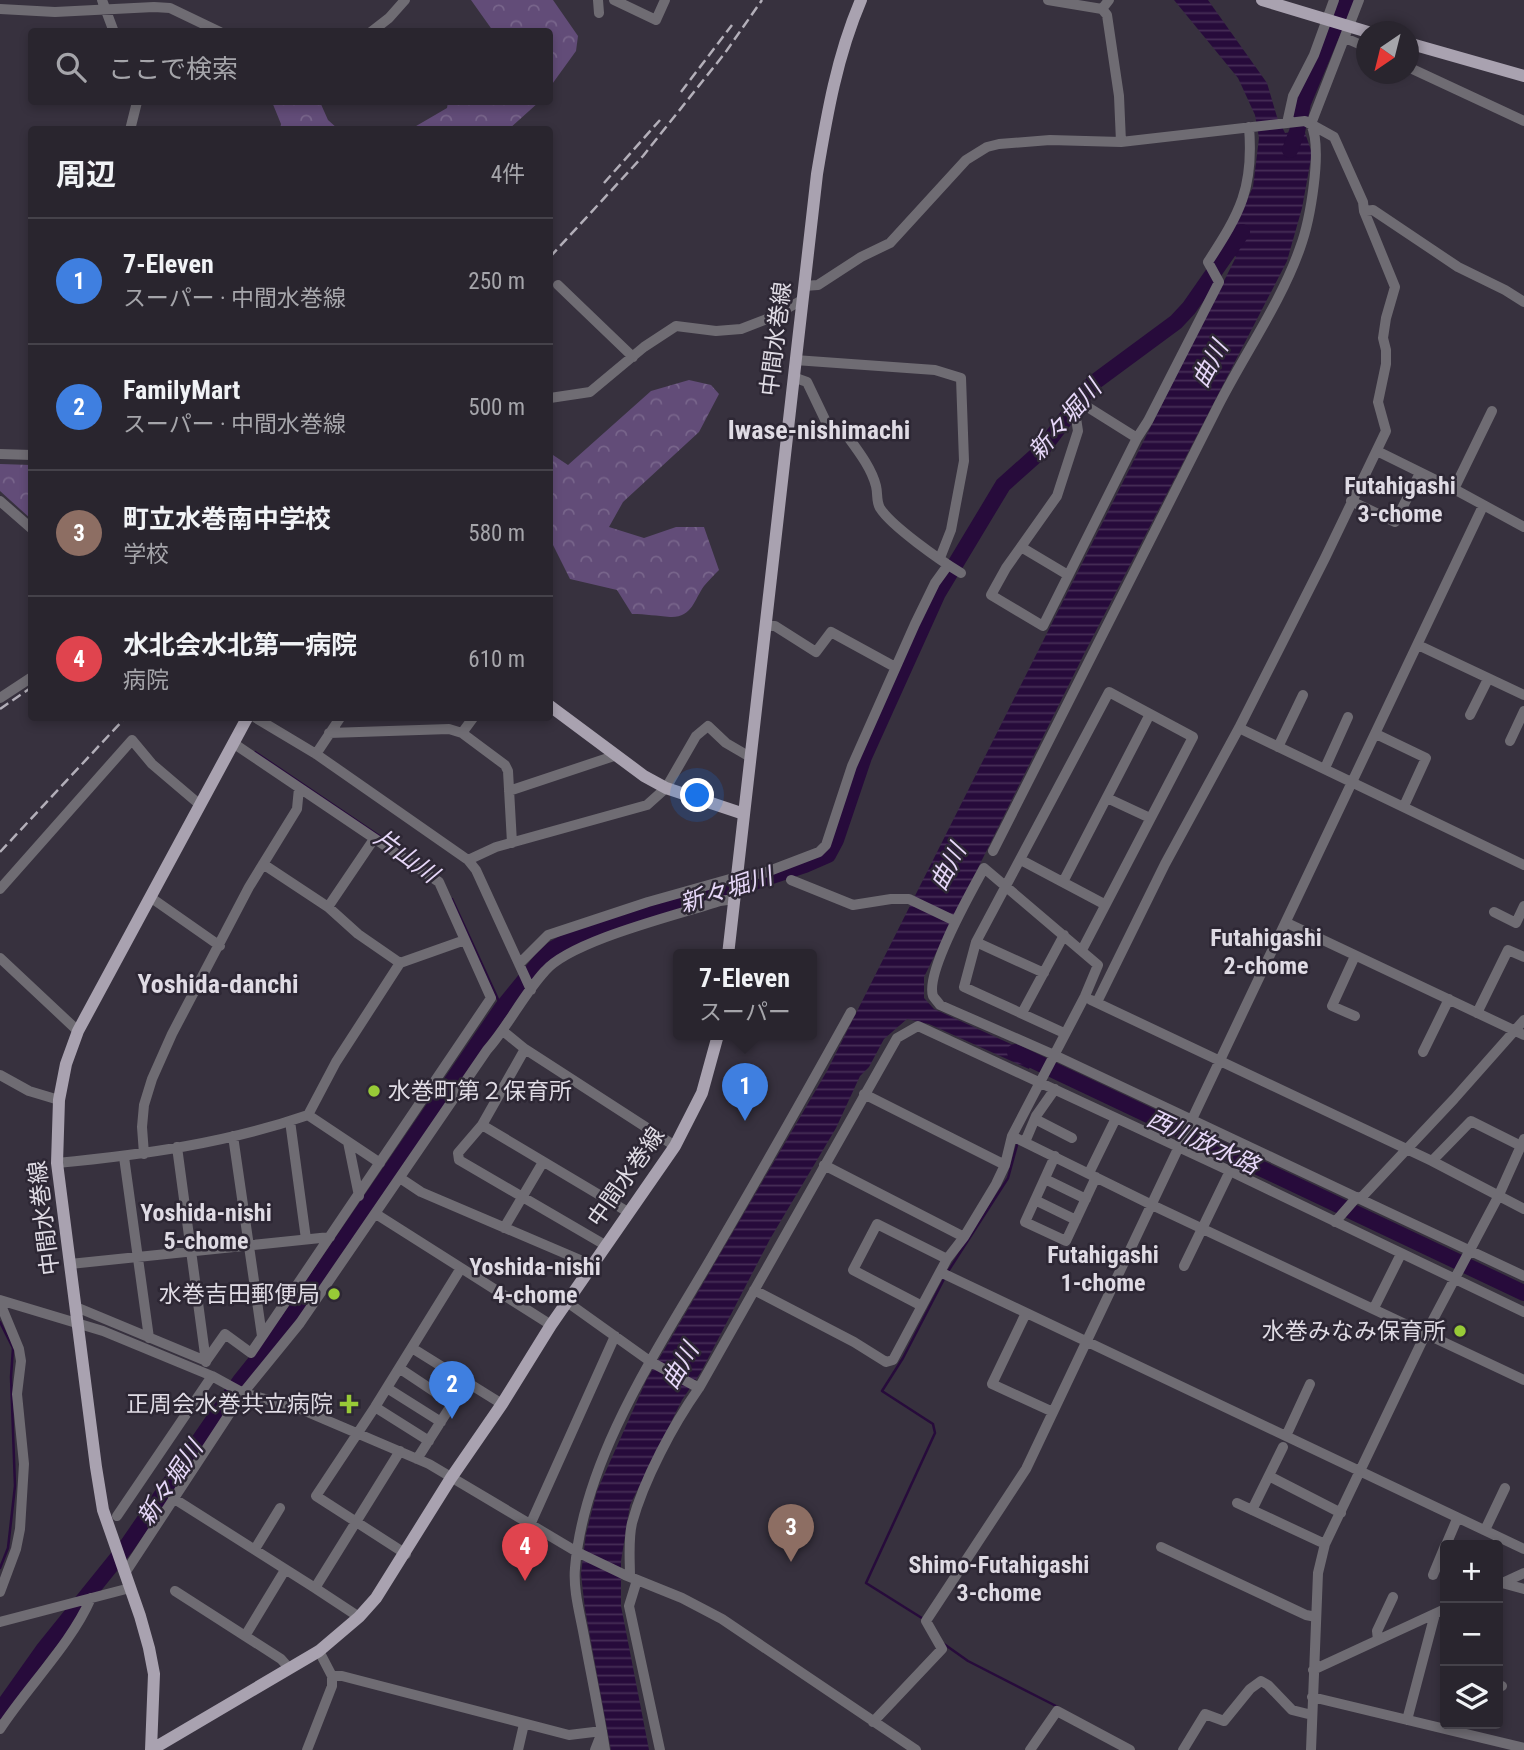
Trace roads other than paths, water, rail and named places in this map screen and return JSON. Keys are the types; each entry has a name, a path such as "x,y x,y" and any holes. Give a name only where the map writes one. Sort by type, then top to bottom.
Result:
{"main road":[{"name":"中間水巻線","path":"729,949 817,174 830,93 861,0"},
{"path":"1262,0 1328,19 1346,30 1356,31"},
{"path":"1419,46 1524,76"},
{"path":"553,708 644,776 666,788 744,814"},
{"name":"中間水巻線","path":"151,1750 154,1674 149,1648 110,1531 98,1479 57,1163 59,1100 66,1065 78,1031 245,721"},
{"name":"中間水巻線","path":"151,1750 320,1651 359,1617 376,1598 551,1325 675,1146 702,1093 717,1040"}],"street":[{"path":"376,28 404,0"},
{"path":"597,0 598,13"},
{"path":"614,0 656,20 665,0"},
{"path":"1048,0 1102,9 1107,15 1119,96 1121,142"},
{"path":"1102,9 1109,0"},
{"path":"1287,123 1293,96 1314,55 1334,0"},
{"path":"1308,123 1359,0"},
{"path":"0,9 55,12 104,5 155,6 170,8 212,28"},
{"path":"104,5 113,28"},
{"path":"1346,30 1356,38"},
{"path":"1419,72 1524,121"},
{"path":"131,126 136,105"},
{"path":"804,286 818,285 890,243 958,169 987,147 1050,140 1121,142 1287,123 1308,123 1334,137 1363,202 1364,211 1395,288 1383,338 1386,364 1378,402 1386,431 1239,728 1165,864 1097,1002"},
{"path":"993,851 1216,410 1287,278 1307,226 1314,189 1316,134 1308,123"},
{"path":"1076,418 1077,431 1057,496 991,594 1043,626 1219,282 1208,262 1242,202 1250,178 1249,127"},
{"path":"1364,211 1373,210 1458,267 1524,302"},
{"path":"558,285 633,357"},
{"path":"553,398 590,392 644,346 676,326 716,331 741,329 772,317 802,300"},
{"path":"519,964 548,935 648,902 737,877 764,873 820,852 826,845 852,766 944,561 964,461 961,378 935,370 794,360"},
{"path":"793,377 807,383 829,428 843,430 856,448 875,484 878,505 884,513 904,532 961,573"},
{"path":"1086,406 1137,438"},
{"path":"1454,489 1492,411"},
{"path":"1377,452 1524,527"},
{"path":"0,454 28,454"},
{"path":"1352,501 1395,523 1420,472"},
{"path":"0,501 28,526"},
{"path":"873,1722 942,1649 926,1622 1026,1469 1483,506"},
{"path":"1021,547 1068,575"},
{"path":"765,626 775,626 816,652 831,632 895,667"},
{"path":"1418,646 1524,695"},
{"path":"1470,715 1488,679"},
{"path":"0,698 28,680"},
{"path":"1064,1033 964,987 976,942 1108,692 1193,737 1082,950"},
{"path":"1278,747 1303,695"},
{"path":"1510,741 1524,711"},
{"path":"1063,882 1150,714"},
{"path":"1325,768 1348,717"},
{"path":"261,721 316,754 468,860 476,870 531,990"},
{"path":"316,754 338,721"},
{"path":"462,733 471,721"},
{"path":"468,860 496,847 647,805 666,788 696,736 708,726 726,743 750,757"},
{"path":"1239,728 1524,865"},
{"path":"329,733 449,729 462,733 505,765 513,843"},
{"path":"1376,734 1426,758 1404,806"},
{"path":"0,889 132,740 152,764 199,804"},
{"path":"206,1361 225,1334 251,1353 491,998 439,882 233,743"},
{"path":"509,790 614,756"},
{"path":"145,1154 142,1127 144,1105 152,1079 172,1034 263,864 297,809 299,788"},
{"path":"1107,798 1150,818"},
{"path":"328,907 374,839"},
{"path":"1021,860 1104,904"},
{"path":"263,864 328,907 359,934 400,963"},
{"path":"754,1290 854,1342 886,1362 893,1360 947,1259 964,1237 1005,1165 1012,1136 1051,1056 1085,996 1098,965 984,868 954,921 942,951 933,987 933,996 940,1005 1051,1056 1192,1123 1359,1198 1469,1252 1524,1276"},
{"path":"791,880 853,905 908,899 954,921"},
{"path":"150,897 220,946"},
{"path":"124,1569 243,1393 300,1323 545,970 563,956 590,943 720,901 734,900"},
{"path":"1494,912 1516,923 1524,906"},
{"path":"1287,923 1519,1032"},
{"path":"1021,1013 1063,935"},
{"path":"57,1163 145,1154 233,1136 308,1115 336,1062 400,963 465,940"},
{"path":"976,942 1044,973"},
{"path":"1477,1013 1508,950 1524,957"},
{"path":"1355,956 1332,1006 1355,1016"},
{"path":"0,958 78,1031"},
{"path":"1085,996 1432,1161 1524,1209"},
{"path":"1423,1052 1449,999"},
{"path":"605,1750 579,1611 575,1571 584,1509 629,1402 850,1012"},
{"path":"1335,1222 1519,1032 1524,1020"},
{"path":"660,1750 629,1606 631,1526 638,1506 678,1418 754,1290 864,1094 897,1038 918,1026 1041,1078 1055,1089 1180,1146 1401,1254 1456,1277 1524,1312"},
{"path":"503,1031 525,1049 675,1146"},
{"path":"525,1049 482,1125 458,1153 459,1160 605,1245"},
{"path":"0,1075 29,1091 59,1100"},
{"path":"1025,1142 1035,1119 1055,1089"},
{"path":"864,1094 1005,1165"},
{"path":"308,1115 380,1163"},
{"path":"1055,1156 1025,1222 1066,1241 1086,1199 1116,1118"},
{"path":"1035,1119 1072,1138"},
{"path":"290,1121 306,1239"},
{"path":"1311,1750 1318,1573 1325,1544 1426,1333 1498,1197 1523,1142 1471,1121 1432,1161"},
{"path":"482,1125 628,1212"},
{"path":"233,1136 262,1336"},
{"path":"1012,1136 1524,1380"},
{"path":"348,1142 359,1196"},
{"path":"117,1516 207,1374 177,1147"},
{"path":"124,1157 149,1338"},
{"path":"504,1228 543,1162"},
{"path":"824,1165 964,1237"},
{"path":"1184,1266 1230,1171"},
{"path":"400,1178 421,1192 592,1265"},
{"path":"1045,1178 1086,1199"},
{"path":"1035,1200 1076,1220"},
{"path":"376,1214 551,1325"},
{"path":"922,1306 853,1270 877,1224 947,1259"},
{"path":"71,1264 330,1237"},
{"path":"1374,1308 1401,1254"},
{"path":"406,1554 316,1496 461,1268"},
{"path":"940,1272 1284,1441 1360,1471 1524,1549"},
{"path":"0,1302 103,1331 207,1374 243,1393 288,1405 418,1459 579,1553 682,1598 722,1619 916,1750"},
{"path":"0,1302 19,1349 21,1361 17,1394 24,1464 20,1529 16,1549 0,1592"},
{"path":"567,1302 653,1363 696,1387"},
{"path":"76,1307 206,1361"},
{"path":"1026,1313 992,1384 1053,1412"},
{"path":"530,1525 615,1336"},
{"path":"412,1348 502,1404"},
{"path":"399,1368 453,1404"},
{"path":"418,1459 466,1382"},
{"path":"1252,1510 1310,1384"},
{"path":"387,1388 441,1422"},
{"path":"375,1407 429,1441"},
{"path":"315,1588 400,1451"},
{"path":"1269,1476 1340,1513"},
{"path":"1485,1530 1505,1488"},
{"path":"173,1498 359,1617"},
{"path":"1237,1503 1325,1544"},
{"path":"255,1549 280,1508"},
{"path":"1448,1540 1457,1519"},
{"path":"1161,1548 1306,1615 1316,1617"},
{"path":"1433,1575 1440,1559"},
{"path":"245,1636 285,1570"},
{"path":"1503,1582 1524,1573"},
{"path":"1503,1585 1524,1589"},
{"path":"0,1622 130,1587"},
{"path":"175,1591 281,1659 289,1668"},
{"path":"1378,1640 1377,1631 1393,1597"},
{"path":"0,1729 82,1620 91,1598"},
{"path":"1313,1670 1440,1612"},
{"path":"1407,1720 1440,1612"},
{"path":"307,1750 331,1694 332,1675 320,1651"},
{"path":"332,1675 569,1735 602,1731"},
{"path":"1183,1750 1205,1714 1224,1721 1250,1689 1261,1681 1292,1710 1312,1714"},
{"path":"1312,1696 1407,1720 1440,1725"},
{"path":"1030,1750 1057,1711 1130,1750"},
{"path":"518,1750 524,1724"},
{"path":"1464,1729 1517,1748"},
{"path":"595,1750 602,1731"}],"water":[{"name":"曲川","path":"1174,0 1208,0 1267,83 1277,117 1285,133 1304,130 1312,153 1302,208 1287,261 1085,652 924,977 924,998 934,1009 1035,1055 1029,1069 929,1024 907,1019 884,1039 869,1067 860,1076 836,1128 770,1239 701,1372 682,1400 630,1505 621,1561 621,1606 649,1750 611,1750 581,1574 586,1534 597,1491 646,1381 827,1071 1236,257 1226,245 1253,187 1259,138 1255,115 1238,78"}],"waterway":[{"name":"新々堀川","path":"1290,150 1303,103 1346,0"},
{"name":"新々堀川","path":"0,1711 43,1650 126,1547 240,1381 288,1321 502,1008 541,960 553,949 571,939 748,884 828,855 836,840 864,757 938,593 1003,485 1041,451 1092,384 1176,322 1189,308 1242,232"},
{"name":"片山川","path":"255,752 403,852"},
{"name":"片山川","path":"452,899 502,1008"},
{"name":"西川放水路","path":"1015,1052 1524,1293"},
{"path":"947,1273 1008,1178 1017,1145"},
{"path":"925,1620 866,1583 935,1433 933,1424 882,1391 903,1358 944,1279"},
{"path":"0,1322 13,1348 11,1377 15,1486 8,1548 0,1568"},
{"path":"944,1644 968,1661 1058,1707"}],"railway":[{"path":"553,254 643,156 725,53 762,0"},
{"path":"681,92 732,25"},
{"path":"604,183 660,120"},
{"path":"0,709 28,690"},
{"path":"0,852 122,721"}],"place":[{"name":"水巻町第２保育所","path":"374,1091"},
{"name":"7-Eleven","path":"745,1121"},
{"name":"水巻吉田郵便局","path":"334,1294"},
{"name":"水巻みなみ保育所","path":"1460,1331"},
{"name":"正周会水巻共立病院","path":"349,1404"},
{"name":"FamilyMart","path":"452,1419"},
{"name":"町立水巻南中学校","path":"791,1562"},
{"name":"水北会水北第一病院","path":"525,1581"}],"district":[{"name":"Iwase-nishimachi","path":"819,430"},
{"name":"Futahigashi 3-chome","path":"1400,500"},
{"name":"Futahigashi 2-chome","path":"1266,952"},
{"name":"Yoshida-danchi","path":"218,984"},
{"name":"Yoshida-nishi 5-chome","path":"206,1227"},
{"name":"Futahigashi 1-chome","path":"1103,1269"},
{"name":"Yoshida-nishi 4-chome","path":"535,1281"},
{"name":"Shimo-Futahigashi 3-chome","path":"999,1579"}]}
